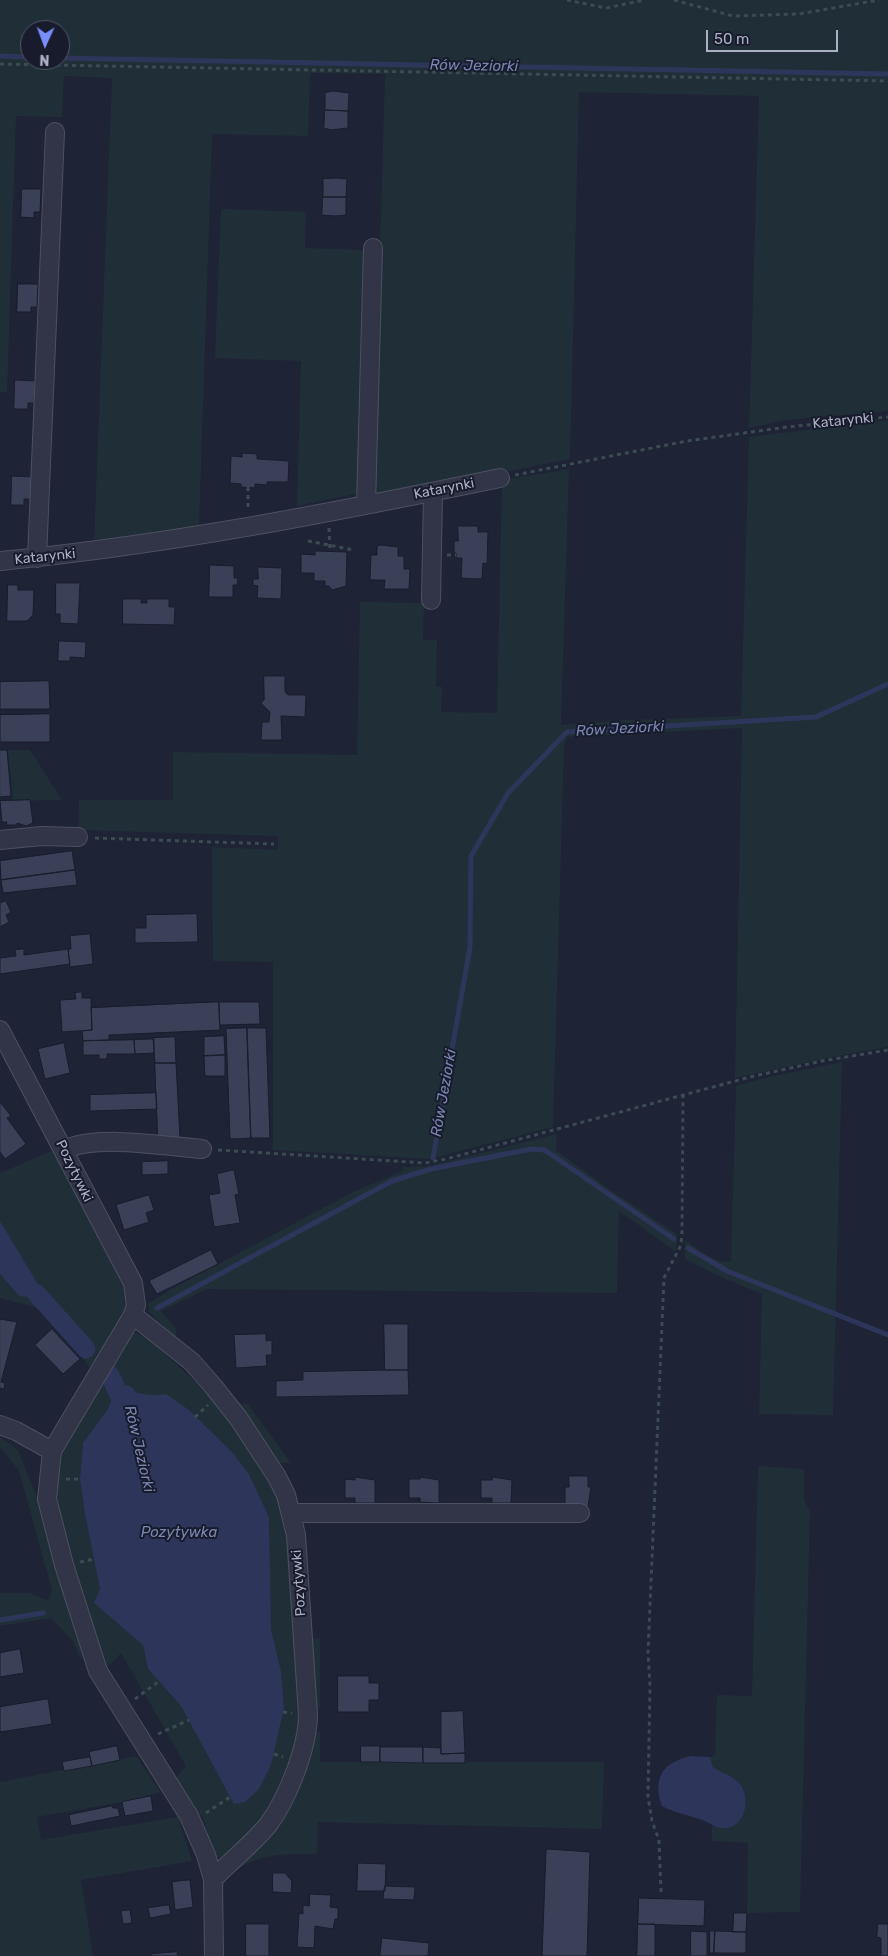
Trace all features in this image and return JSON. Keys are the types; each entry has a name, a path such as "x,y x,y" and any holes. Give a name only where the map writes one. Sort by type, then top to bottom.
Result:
{"street":[{"path":"37,558 55,132"},
{"path":"366,505 373,248"},
{"name":"Katarynki","path":"0,561 37,558 205,533 366,505 500,478"},
{"path":"431,600 432,492"},
{"path":"0,840 42,836 78,837"},
{"name":"Pozytywki","path":"0,1030 132,1284 136,1304 133,1315 52,1451 47,1500 64,1566 98,1671 189,1816 213,1879 214,1956"},
{"path":"64,1150 78,1144 97,1142 202,1149"},
{"name":"Pozytywki","path":"133,1315 192,1362 223,1400 277,1476 292,1513 299,1577 308,1714 307,1734 297,1766 272,1818 213,1879"},
{"path":"0,1425 16,1431 52,1451"},
{"path":"292,1513 580,1513"}],"path":[{"path":"567,0 606,8 644,0"},
{"path":"674,0 733,16 799,14 879,0"},
{"path":"0,64 888,81"},
{"name":"Katarynki","path":"500,478 687,442 787,427 888,417"},
{"path":"248,488 248,513"},
{"path":"329,526 330,553"},
{"path":"308,540 354,550"},
{"path":"78,837 274,844"},
{"path":"202,1149 424,1163 750,1077 822,1061 888,1050"},
{"path":"661,1892 659,1840 652,1820 648,1796 650,1686 648,1652 664,1278 681,1245 682,1232 683,1096"},
{"path":"195,1416 215,1400"},
{"path":"72,1564 94,1558"},
{"path":"144,1693 158,1682"},
{"path":"166,1730 189,1720"},
{"path":"201,1816 230,1797"}],"shaded area":[{"path":"0,0 888,0 888,411 786,420 749,428 759,96 579,92 570,459 373,498 385,74 310,73 308,136 212,134 199,526 94,544 112,78 64,76 62,117 16,116 7,392 0,392"},
{"path":"221,209 306,212 305,248 366,250 359,493 297,506 301,361 215,358"},
{"path":"888,420 888,1047 735,1078 742,728 567,737 564,746 553,1127 429,1159 273,1150 273,962 213,961 212,847 278,850 278,836 78,830 79,800 173,800 173,752 357,755 360,602 424,603 423,640 437,640 436,686 442,687 441,712 497,713 502,480 569,469 561,725 627,720 741,716 749,437"},
{"path":"8,750 30,750 62,800 13,801"},
{"path":"842,1062 833,1415 759,1414 762,1294 685,1259 685,1240 719,1261 731,1261 736,1086 768,1077"},
{"path":"557,1134 556,1150 613,1192 677,1234 676,1252 619,1211 617,1293 207,1289 161,1311 176,1329 176,1338 150,1313 148,1304 168,1291 353,1192 403,1171 403,1167 429,1166"},
{"path":"54,1150 127,1294 126,1304 119,1323 90,1368 69,1340 37,1308 0,1298 0,1274 19,1296 39,1286 0,1221 0,1173"},
{"path":"131,1331 149,1339 211,1396 269,1473 290,1525 302,1733 282,1789 256,1828 221,1860 214,1854 203,1818 174,1780 186,1766 121,1653 107,1668 96,1647 69,1550 54,1483 61,1453","holes":["120,1387 189,1410 232,1452 249,1474 269,1517 271,1629 281,1671 284,1708 271,1765 234,1803 181,1706 148,1669 143,1645 95,1603 100,1589 80,1479 83,1443 108,1409 115,1390"]},
{"path":"236,1404 248,1404 291,1463 278,1463"},
{"path":"0,1437 18,1450 44,1515 67,1604 87,1652 81,1659 73,1641 51,1618 0,1626 0,1593 30,1593 48,1601 52,1590 19,1471 0,1447"},
{"path":"758,1466 804,1469 804,1500 810,1511 800,1912 747,1913 748,1843 712,1841 712,1826 727,1828 723,1774 713,1767 710,1757 715,1756 717,1695 752,1696"},
{"path":"320,1638 320,1708 316,1708 309,1639"},
{"path":"320,1732 320,1762 604,1762 602,1829 318,1822 317,1854 272,1856 251,1862 229,1875 220,1898 220,1884 232,1869 315,1733"},
{"path":"136,1756 161,1792 122,1802 37,1817 41,1840 178,1817 192,1861 81,1880 93,1956 0,1956 0,1782"}],"water":[{"path":"0,1221 39,1286 36,1293 29,1297 19,1296 0,1274"},
{"name":"Pozytywka","path":"116,1380 131,1391 154,1395 166,1394 189,1410 232,1452 249,1474 269,1517 271,1629 281,1671 284,1708 271,1765 259,1789 245,1802 234,1804 181,1706 148,1669 143,1645 94,1603 100,1589 80,1479 83,1443 108,1409 115,1390 112,1386"},
{"path":"691,1756 710,1757 713,1767 733,1778 743,1789 746,1802 745,1809 739,1821 734,1825 728,1828 717,1827 662,1806 658,1787 662,1773 673,1762"}],"building":[{"path":"333,91 349,93 348,111 325,110 325,93"},
{"path":"325,110 348,111 348,128 331,130 324,128"},
{"path":"323,179 347,179 346,197 323,197"},
{"path":"22,189 41,189 40,212 34,212 34,218 21,217"},
{"path":"323,197 346,197 346,215 322,215"},
{"path":"18,284 38,284 37,307 31,307 31,312 17,312"},
{"path":"15,380 35,381 34,403 28,403 28,409 14,409"},
{"path":"242,453 257,454 257,459 289,461 288,482 267,482 267,485 255,484 255,488 241,487 241,484 230,483 231,456 242,457"},
{"path":"12,476 32,477 31,499 24,499 24,505 11,505"},
{"path":"458,526 478,526 478,532 488,532 487,564 483,563 482,579 461,578 462,558 456,558 456,553 454,553 454,541 458,541"},
{"path":"380,545 398,547 398,556 404,556 404,569 410,569 409,589 384,589 385,580 370,580 371,555 377,555 377,547"},
{"path":"315,551 347,552 346,586 332,590 329,586 325,586 325,581 314,581 314,573 301,573 301,554 315,555"},
{"path":"210,565 234,566 234,578 238,578 237,585 233,585 233,597 209,597"},
{"path":"258,567 282,568 281,599 257,598 258,586 253,585 253,579 258,579"},
{"path":"56,583 80,583 78,624 60,623 60,614 56,614"},
{"path":"8,585 18,585 18,590 34,590 33,615 27,621 7,621"},
{"path":"123,599 141,599 141,603 147,603 147,599 169,599 169,607 175,607 174,625 123,624"},
{"path":"59,641 86,642 85,658 70,657 70,661 58,661"},
{"path":"264,676 285,676 285,692 288,695 306,695 305,717 281,716 282,740 261,740 262,722 269,722 270,712 261,703 264,700"},
{"path":"49,681 50,709 0,709 0,682"},
{"path":"50,714 50,742 0,742 0,715"},
{"path":"0,750 7,750 11,796 0,797"},
{"path":"30,800 33,823 26,826 17,823 17,825 6,825 7,822 2,822 0,801"},
{"path":"72,851 75,870 1,880 0,861"},
{"path":"75,870 77,885 3,893 1,880"},
{"path":"6,901 11,912 6,915 9,922 0,927 0,903"},
{"path":"197,914 198,942 135,943 135,928 146,928 146,915"},
{"path":"90,934 93,964 70,967 68,949 71,949 70,936"},
{"path":"24,949 24,955 68,949 70,964 0,974 0,958 16,956 15,950"},
{"path":"82,992 82,998 91,998 92,1030 62,1032 60,1000 76,999 75,993"},
{"path":"219,1002 259,1002 260,1024 220,1025"},
{"path":"219,1002 220,1030 109,1035 109,1040 83,1041 82,1031 92,1030 91,1008"},
{"path":"247,1028 266,1028 270,1138 251,1138"},
{"path":"247,1028 251,1138 230,1139 226,1029"},
{"path":"224,1036 225,1055 204,1056 204,1037"},
{"path":"175,1037 176,1063 155,1063 153,1038"},
{"path":"154,1039 154,1053 135,1054 134,1040"},
{"path":"134,1040 135,1054 107,1054 107,1059 99,1059 99,1055 83,1055 83,1041"},
{"path":"64,1043 70,1073 45,1079 38,1049"},
{"path":"225,1055 225,1076 205,1076 204,1056"},
{"path":"155,1063 176,1063 180,1138 158,1138"},
{"path":"156,1093 157,1109 90,1111 90,1095"},
{"path":"0,1102 11,1116 7,1118 26,1144 5,1159 0,1152"},
{"path":"168,1161 168,1174 142,1175 142,1162"},
{"path":"234,1170 239,1194 235,1195 240,1223 214,1227 209,1195 220,1193 217,1174"},
{"path":"149,1195 154,1210 146,1213 149,1222 124,1230 116,1205"},
{"path":"211,1250 218,1264 157,1294 149,1281"},
{"path":"0,1319 17,1322 1,1382 5,1383 4,1389 0,1388"},
{"path":"384,1324 408,1324 408,1370 385,1370"},
{"path":"52,1329 80,1359 63,1374 35,1345"},
{"path":"266,1334 266,1341 272,1340 272,1355 266,1355 267,1366 236,1368 234,1335"},
{"path":"408,1370 409,1395 276,1397 276,1381 303,1380 303,1372"},
{"path":"569,1476 588,1476 588,1487 591,1487 588,1507 565,1506 565,1487 569,1487"},
{"path":"355,1477 375,1480 375,1503 355,1503 355,1498 345,1498 345,1479 355,1480"},
{"path":"420,1477 439,1480 439,1503 420,1502 420,1498 409,1498 409,1479 420,1479"},
{"path":"492,1477 512,1480 511,1503 492,1503 492,1498 481,1498 481,1480 492,1480"},
{"path":"20,1649 24,1673 0,1677 0,1653"},
{"path":"338,1676 369,1676 369,1683 379,1683 379,1700 369,1700 369,1712 338,1712"},
{"path":"48,1699 52,1724 0,1732 0,1707"},
{"path":"463,1711 465,1753 441,1754 441,1712"},
{"path":"117,1746 120,1760 92,1766 89,1752"},
{"path":"361,1746 380,1746 380,1762 361,1762"},
{"path":"380,1747 423,1747 423,1763 380,1762"},
{"path":"423,1747 441,1748 441,1754 465,1753 465,1763 423,1763"},
{"path":"90,1757 92,1766 64,1771 62,1762"},
{"path":"151,1796 153,1811 125,1816 122,1802"},
{"path":"112,1806 113,1808 118,1808 120,1816 71,1826 69,1815"},
{"path":"548,1849 590,1852 587,1956 542,1956 546,1851"},
{"path":"358,1863 386,1864 385,1891 357,1891"},
{"path":"273,1873 285,1873 292,1881 291,1893 273,1892"},
{"path":"190,1880 193,1907 175,1910 172,1882"},
{"path":"385,1886 415,1887 414,1900 383,1899"},
{"path":"310,1894 331,1895 330,1907 338,1908 338,1919 335,1919 333,1929 315,1926 314,1948 297,1947 299,1913 303,1914 303,1905 309,1906"},
{"path":"639,1898 705,1900 704,1926 638,1924"},
{"path":"169,1905 171,1914 150,1918 148,1908"},
{"path":"130,1910 132,1923 123,1924 121,1911"},
{"path":"734,1913 747,1913 746,1932 733,1932"},
{"path":"246,1924 269,1924 269,1956 246,1956"},
{"path":"638,1924 655,1924 655,1956 637,1956"},
{"path":"878,1924 888,1924 888,1956 881,1956 881,1938 877,1937"},
{"path":"691,1931 707,1932 707,1956 691,1956"},
{"path":"710,1931 715,1931 714,1953 710,1953"},
{"path":"715,1931 746,1932 746,1953 714,1953"},
{"path":"382,1938 429,1943 428,1956 380,1956"},
{"path":"177,1952 178,1956 151,1956 151,1954"}],"waterway":[{"name":"Rów Jeziorki","path":"0,56 20,57"},
{"name":"Rów Jeziorki","path":"70,58 888,74"},
{"name":"Rów Jeziorki","path":"433,1158 470,947 471,856 508,793 567,732 816,717 888,684"},
{"name":"Rów Jeziorki","path":"157,1308 392,1181 431,1169 531,1149 544,1150 549,1153 674,1239"},
{"path":"688,1248 727,1271 888,1335"},
{"path":"36,1293 86,1349"},
{"path":"110,1375 118,1393 126,1395"},
{"name":"Rów Jeziorki","path":"0,1620 43,1613"}]}
